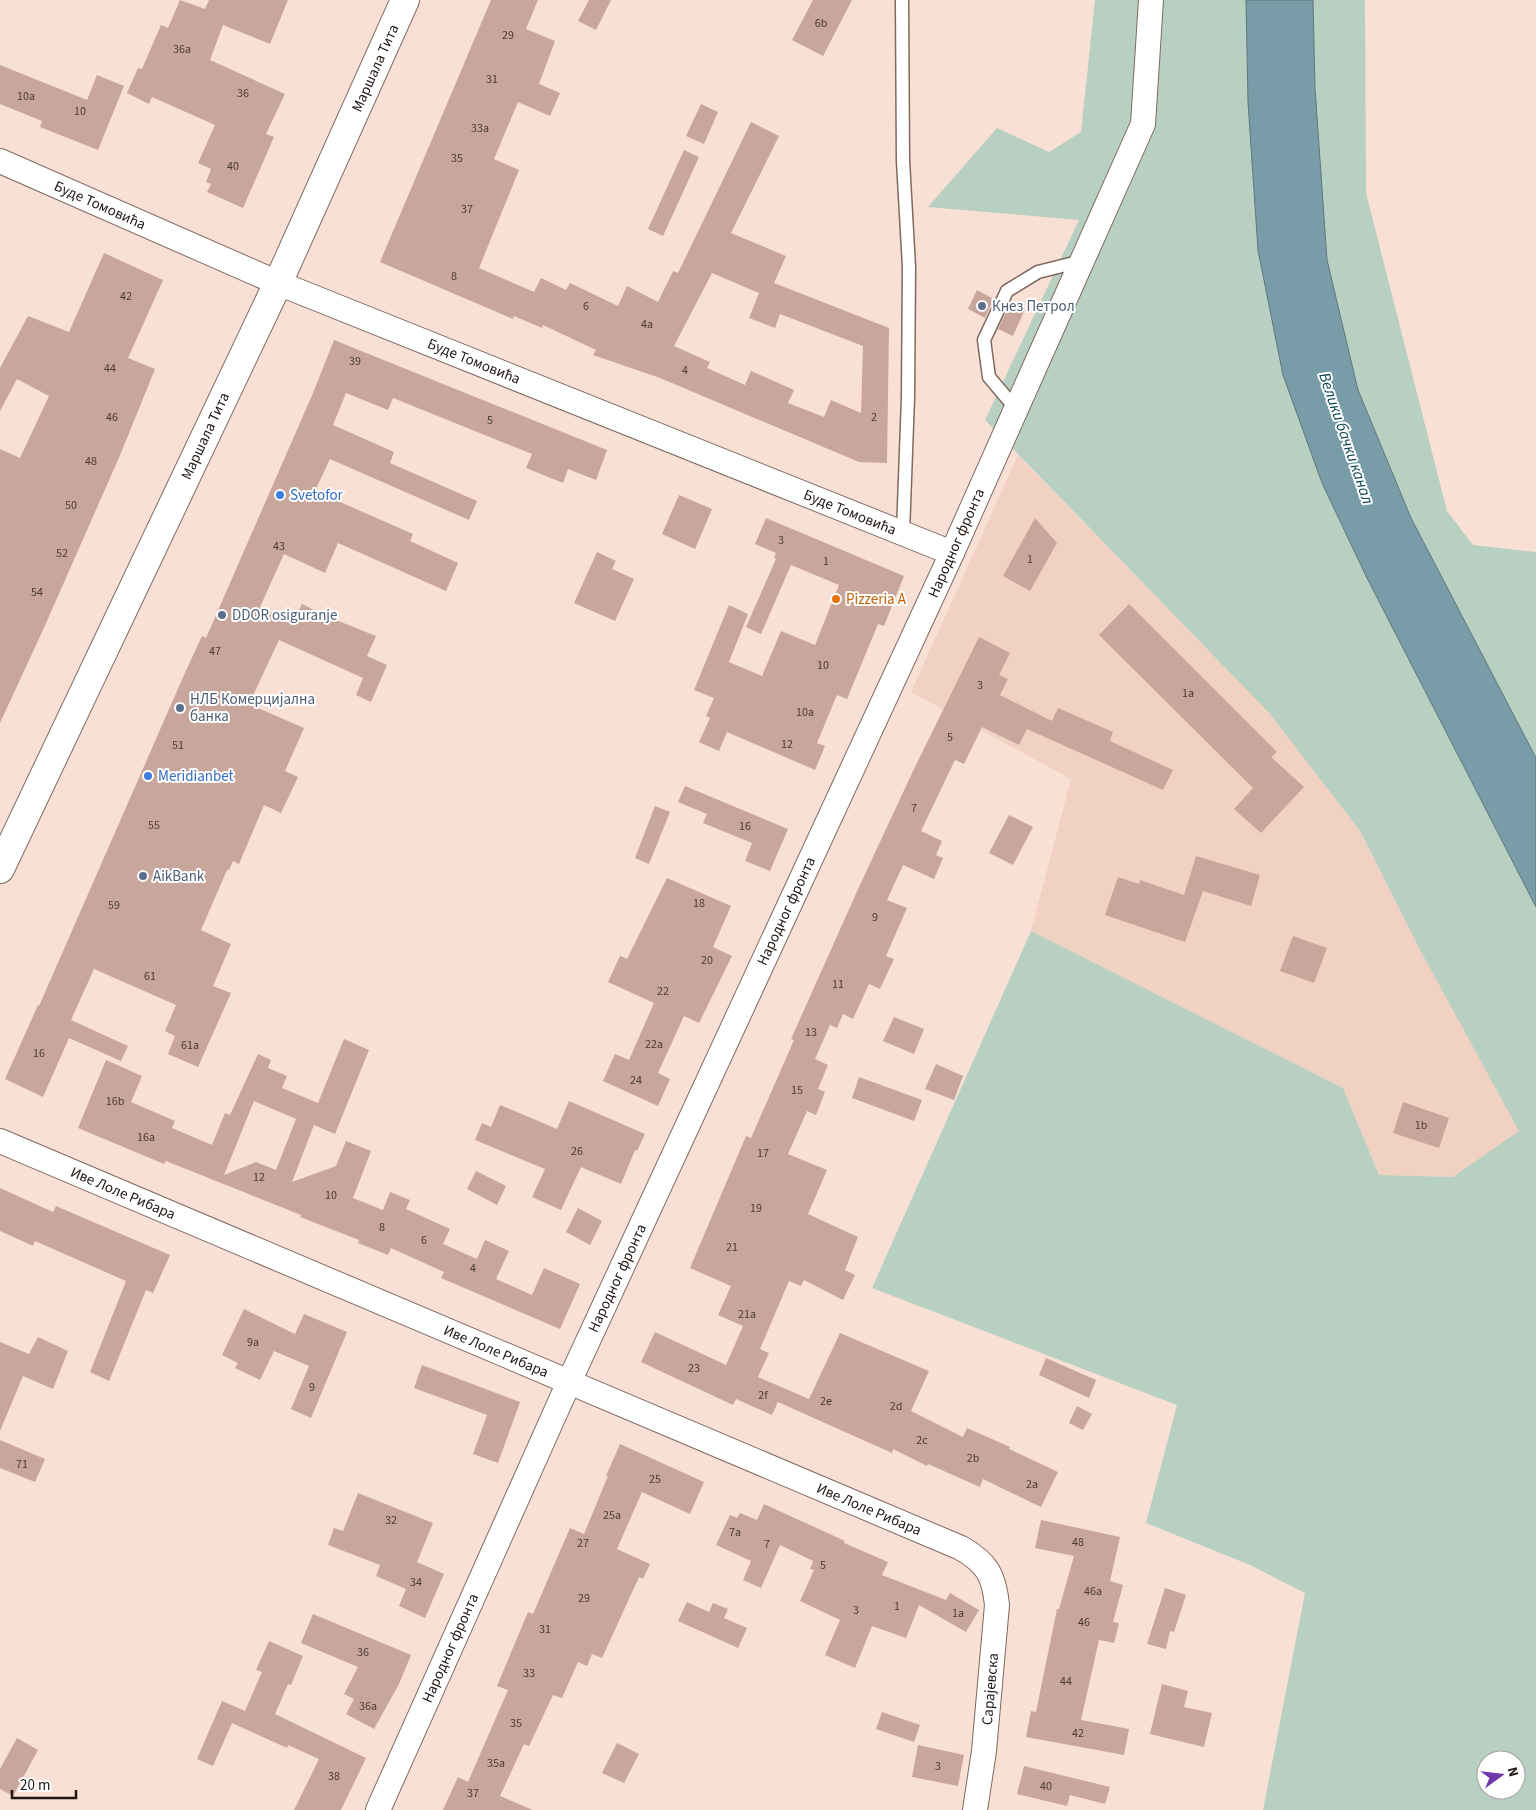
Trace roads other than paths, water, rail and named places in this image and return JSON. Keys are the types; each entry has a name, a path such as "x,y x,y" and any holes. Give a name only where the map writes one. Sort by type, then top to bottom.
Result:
{"street":[{"name":"Маршала Тита","path":"0,869 278,283 405,0"},
{"name":"Народног фронта","path":"378,1810 569,1382 952,553 1143,124 1152,0"},
{"name":"Буде Томовића","path":"0,161 278,283 952,553"},
{"name":"Иве Лоле Рибара","path":"0,1140 961,1548 976,1557 987,1569"},
{"name":"Сарајевска","path":"975,1810 984,1751 997,1605 995,1587 987,1569"}],"lane":[{"path":"902,0 904,161 909,267 908,397 903,533"},
{"path":"1016,409 989,377 984,340 1007,291 1038,272 1082,262"}],"water":[{"name":"Велики бачки канал","path":"1246,0 1313,0 1315,88 1327,260 1358,390 1411,518 1536,758 1536,907 1367,578 1322,483 1283,375 1258,250 1248,102"}],"place":[{"name":"Кнез Петрол","path":"982,306"},
{"name":"Svetofor","path":"280,495"},
{"name":"Pizzeria A","path":"836,599"},
{"name":"DDOR osiguranje","path":"222,615"},
{"name":"НЛБ Комерцијална банка","path":"180,708"},
{"name":"Meridianbet","path":"148,776"},
{"name":"AikBank","path":"143,876"}]}
